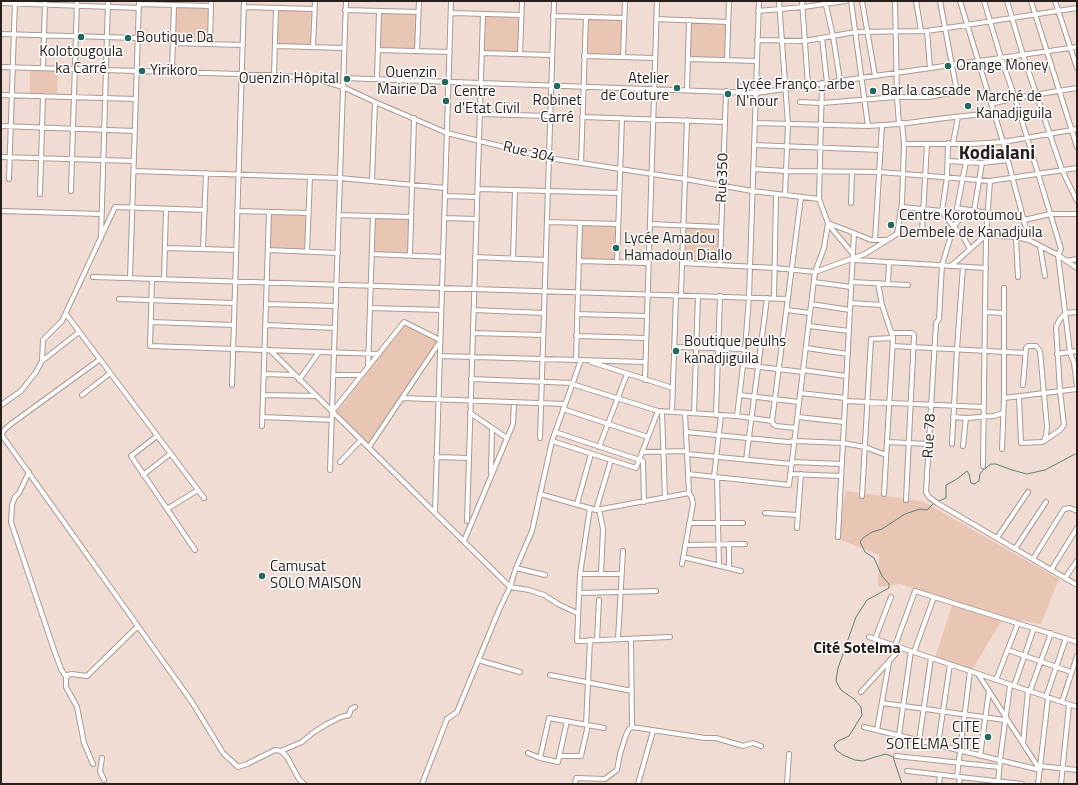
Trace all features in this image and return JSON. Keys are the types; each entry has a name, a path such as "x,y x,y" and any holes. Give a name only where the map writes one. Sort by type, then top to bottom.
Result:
{"street":[{"path":"100,240 108,1"},
{"path":"210,44 211,1"},
{"path":"232,385 244,1"},
{"path":"314,47 315,1"},
{"path":"330,470 346,1"},
{"path":"417,51 419,1"},
{"path":"435,513 451,1"},
{"path":"520,54 522,1"},
{"path":"540,438 554,1"},
{"path":"623,57 625,1"},
{"path":"645,380 657,1"},
{"path":"727,60 729,1"},
{"path":"737,416 745,349 749,297 759,1"},
{"path":"779,1 788,124 785,195"},
{"path":"802,1 808,85"},
{"path":"758,12 803,8 825,2 846,1"},
{"path":"851,1 868,126"},
{"path":"862,1 875,76"},
{"path":"682,263 775,268 815,272 853,260 898,234 902,207 904,144 897,97 896,1"},
{"path":"916,1 921,31"},
{"path":"800,102 822,103 897,97 928,97 957,92 940,1"},
{"path":"960,1 1003,142 1029,240"},
{"path":"984,1 1001,58 1028,138 1061,249 1058,255 1070,352 1074,363 1077,386"},
{"path":"1007,1 1049,134 1062,170 1077,201"},
{"path":"1031,1 1077,147"},
{"path":"1056,1 1077,68"},
{"path":"9,179 15,2"},
{"path":"825,2 833,36 840,81"},
{"path":"1,3 77,3 108,7 139,4 211,6"},
{"path":"43,68 45,3"},
{"path":"71,191 77,3"},
{"path":"130,278 139,4"},
{"path":"172,72 174,5"},
{"path":"244,7 315,9"},
{"path":"274,75 276,8"},
{"path":"757,40 805,41 855,32 926,31 1077,8"},
{"path":"345,10 418,12"},
{"path":"377,80 379,11"},
{"path":"451,13 521,15"},
{"path":"467,521 483,14"},
{"path":"553,16 624,18"},
{"path":"581,163 586,17"},
{"path":"656,19 728,22"},
{"path":"687,90 689,20"},
{"path":"926,31 930,68"},
{"path":"1,34 138,38"},
{"path":"822,38 827,83"},
{"path":"173,43 243,45"},
{"path":"275,46 344,48"},
{"path":"343,78 756,93 1077,47"},
{"path":"378,50 450,52"},
{"path":"482,53 552,55"},
{"path":"584,56 655,58"},
{"path":"688,59 757,61"},
{"name":"Rue 304","path":"1,67 274,75 316,79 343,87 447,133 549,158 723,185 752,191 819,199"},
{"path":"822,83 819,199 828,223 853,254"},
{"path":"991,104 1036,94 1077,88"},
{"name":"Rue350","path":"720,265 726,91"},
{"path":"1,95 136,99"},
{"path":"40,194 43,96"},
{"path":"372,181 375,102"},
{"path":"755,122 822,126 868,126 901,124 994,113"},
{"path":"480,114 550,116"},
{"path":"582,117 725,122"},
{"path":"958,117 950,143 942,211 954,228 964,238 970,249"},
{"path":"410,256 414,118"},
{"path":"617,262 622,118"},
{"path":"681,295 687,120"},
{"path":"875,240 882,125"},
{"path":"1,126 135,131"},
{"path":"904,144 970,144 1003,142 1077,129"},
{"path":"922,233 927,144"},
{"path":"754,145 881,150"},
{"path":"1,157 134,161"},
{"path":"948,161 982,163 1008,160"},
{"path":"966,162 957,208 988,213"},
{"path":"974,211 982,163"},
{"path":"753,168 786,171 880,172 990,181 1077,168"},
{"path":"134,171 340,178 445,188"},
{"path":"851,204 852,172"},
{"path":"204,249 206,173"},
{"path":"307,252 310,177"},
{"path":"983,466 986,235 990,181"},
{"path":"478,189 619,193"},
{"path":"513,259 516,190"},
{"path":"774,298 776,194"},
{"path":"445,196 477,197"},
{"path":"772,421 801,197"},
{"path":"42,361 43,340 58,325 66,314 115,207 205,210"},
{"path":"902,207 942,211"},
{"path":"164,279 166,209"},
{"name":"Rue 78","path":"967,210 954,228 942,265 939,319 936,323 926,492 935,501 1077,585"},
{"path":"1,211 101,214"},
{"path":"237,211 308,213"},
{"path":"262,426 269,212"},
{"path":"1024,220 1050,214 1077,214"},
{"path":"339,215 411,217"},
{"path":"368,367 373,216"},
{"path":"444,218 477,219"},
{"path":"547,222 618,224"},
{"path":"576,360 580,223"},
{"path":"828,223 868,239 888,240"},
{"path":"688,474 789,485 815,272 824,248 828,223"},
{"path":"650,224 721,227"},
{"path":"838,537 854,233"},
{"path":"951,266 986,235 1016,237 1029,240 1058,255 1077,268"},
{"path":"1016,237 1018,277"},
{"path":"1040,246 1045,276"},
{"path":"165,248 236,250"},
{"path":"268,250 338,253"},
{"path":"372,254 443,256"},
{"path":"475,258 546,260"},
{"path":"1066,261 1077,259"},
{"path":"853,260 986,268"},
{"path":"579,261 648,263"},
{"path":"888,284 889,262"},
{"path":"952,444 963,266"},
{"path":"93,277 788,299"},
{"path":"152,279 150,346 379,354"},
{"path":"814,282 908,285"},
{"path":"878,283 882,305 892,335 893,346 884,494"},
{"path":"1002,449 1004,398 1004,288"},
{"path":"672,412 676,295"},
{"path":"694,413 698,296"},
{"path":"719,566 715,477 718,436 718,348 720,296"},
{"path":"746,460 767,298"},
{"path":"119,299 234,303"},
{"path":"850,303 882,305"},
{"path":"266,304 336,306"},
{"path":"811,304 850,310"},
{"path":"370,308 441,310"},
{"path":"474,310 544,313"},
{"path":"787,310 810,313"},
{"path":"985,312 1004,314"},
{"path":"1019,397 1021,443 1044,441 1060,430 1064,425 1060,391 1056,327 1060,319 1066,313 1077,312"},
{"path":"66,314 109,374 204,498"},
{"path":"577,314 647,316"},
{"path":"151,322 234,325"},
{"path":"332,412 404,322 440,341"},
{"path":"266,326 335,328"},
{"path":"808,326 849,331"},
{"path":"1,405 21,391 32,378 42,361 79,332"},
{"path":"473,333 543,335"},
{"path":"862,496 871,339 912,333 914,335 914,347 906,500"},
{"path":"576,336 646,338"},
{"path":"369,447 440,341"},
{"path":"893,346 1025,353"},
{"path":"1023,385 1026,348 1028,346 1039,348 1046,427 1044,441"},
{"path":"674,347 745,349"},
{"path":"806,348 848,354"},
{"path":"270,350 510,587 529,590 544,595 558,604 578,613"},
{"path":"1057,354 1077,351"},
{"path":"299,380 319,352"},
{"path":"440,356 645,362"},
{"path":"99,360 11,424 1,435 29,472 192,702 223,753 238,767 247,764 275,750 281,751 302,742 327,724 349,715 351,709 355,707"},
{"path":"583,360 673,388"},
{"path":"422,784 447,719 457,712 532,531 552,442 565,404 583,360"},
{"path":"743,365 846,376"},
{"path":"82,395 109,374"},
{"path":"264,374 295,375"},
{"path":"334,374 361,375"},
{"path":"600,447 627,374"},
{"path":"471,379 573,383 660,411 737,416 772,421 776,426 796,428"},
{"path":"1004,398 1077,389"},
{"path":"800,393 867,402 984,407"},
{"path":"263,395 316,396"},
{"path":"740,395 799,402"},
{"path":"402,398 565,404"},
{"path":"464,540 513,424 514,402"},
{"path":"564,409 648,437"},
{"path":"552,442 636,468 660,411"},
{"path":"660,411 665,498"},
{"path":"682,564 693,504 689,493 685,412"},
{"path":"470,413 507,438"},
{"path":"953,417 984,417 1003,413"},
{"path":"263,417 332,420"},
{"path":"798,417 844,422"},
{"path":"963,446 966,418"},
{"path":"491,476 492,428"},
{"path":"555,432 643,461 644,502"},
{"path":"686,432 788,442 843,443 865,447 886,456"},
{"path":"157,436 131,456 195,550"},
{"path":"340,462 361,440"},
{"path":"887,442 930,444"},
{"path":"642,452 687,452 746,460 842,464"},
{"path":"143,475 170,454"},
{"path":"577,504 591,454"},
{"path":"436,457 469,458"},
{"path":"601,574 604,529 598,509 611,460"},
{"path":"29,472 20,493 15,497 12,505 12,522 60,669 66,677 66,687 77,707 84,743 93,764"},
{"path":"790,474 841,476"},
{"path":"797,528 800,474"},
{"path":"167,509 198,490"},
{"path":"997,538 1028,492"},
{"path":"540,494 598,509 689,493"},
{"path":"1015,549 1046,502"},
{"path":"590,508 580,574 577,641 670,637"},
{"path":"1033,560 1064,509 1070,508 1077,511"},
{"path":"765,513 798,515"},
{"path":"689,524 743,523"},
{"path":"1051,570 1077,528"},
{"path":"729,544 729,568"},
{"path":"685,545 745,544"},
{"path":"618,639 623,551"},
{"path":"683,557 741,571"},
{"path":"1065,578 1077,562"},
{"path":"516,568 545,575"},
{"path":"580,574 621,574"},
{"path":"579,592 656,591"},
{"path":"895,646 915,591 1077,642"},
{"path":"875,639 891,597"},
{"path":"899,736 913,652 934,597"},
{"path":"597,640 599,600"},
{"path":"996,680 1018,623"},
{"path":"67,677 72,674 87,676 138,626"},
{"path":"999,783 999,766 1005,718 1012,685 1034,628"},
{"path":"1023,744 1029,691 1051,633"},
{"path":"869,637 1077,707"},
{"path":"1038,784 1047,697 1066,638"},
{"path":"632,639 632,728"},
{"path":"559,756 581,756 587,725 590,640"},
{"path":"862,692 902,648"},
{"path":"1008,650 1071,672"},
{"path":"1062,702 1077,656"},
{"path":"919,741 931,658"},
{"path":"478,660 520,672"},
{"path":"878,730 889,662"},
{"path":"938,745 950,664"},
{"path":"959,784 958,762 970,671"},
{"path":"978,674 1005,718 1040,768"},
{"path":"550,675 632,691"},
{"path":"980,756 989,691"},
{"path":"882,703 985,718 1005,718"},
{"path":"1061,784 1069,705"},
{"path":"540,758 549,718 604,728"},
{"path":"528,753 540,758 558,762 567,721"},
{"path":"864,727 980,756 1040,768 1077,770"},
{"path":"575,784 576,778 603,779 616,772 626,735 629,729 632,728 704,738 716,738 743,746 753,743 760,746"},
{"path":"638,784 653,731"},
{"path":"281,751 287,757 304,784"},
{"path":"787,784 789,754"},
{"path":"896,756 999,766"},
{"path":"102,758 100,771 104,780"},
{"path":"906,771 940,774 999,783 1022,784"},
{"path":"939,784 940,774"},
{"path":"978,779 978,784"}],"shaded area":[{"path":"174,7 210,8 209,43 173,42"},
{"path":"277,10 313,11 312,46 276,45"},
{"path":"381,13 417,14 415,49 379,48"},
{"path":"484,16 520,18 519,53 483,51"},
{"path":"587,19 623,21 621,56 585,54"},
{"path":"690,22 726,23 725,58 689,57"},
{"path":"30,69 58,70 57,96 30,95"},
{"path":"271,213 307,215 306,250 270,248"},
{"path":"375,218 411,219 409,254 373,253"},
{"path":"581,224 617,226 616,261 580,259"},
{"path":"684,227 720,228 719,264 683,263"},
{"path":"405,325 439,342 369,446 335,414"},
{"path":"846,491 922,501 1059,579 1041,624 1004,617 971,671 935,658 954,600 899,584 878,587 879,555 836,538"}],"waterway":[{"path":"939,501 946,498 946,485 967,471 971,483 974,484 979,481 980,474 983,470 991,464 996,464 1027,474 1045,470 1077,453"},
{"path":"902,784 893,757 886,754 863,761 855,760 836,750 834,745 838,741 849,736 862,715 861,707 854,699 841,690 836,681 838,668 856,617 867,600 889,588 889,584 882,576 874,558 865,552 860,542 872,532 882,529 905,514 920,509 927,510 934,503"}],"place":[{"name":"Kolotougoula ka Carré","path":"81,37"},
{"name":"Boutique Da","path":"128,38"},
{"name":"Orange Money","path":"948,66"},
{"name":"Yirikoro","path":"142,71"},
{"name":"Ouenzin Hôpital","path":"347,79"},
{"name":"Ouenzin Mairie Da","path":"445,82"},
{"name":"Robinet Carré","path":"557,86"},
{"name":"Atelier de Couture","path":"677,88"},
{"name":"Bar la cascade","path":"873,91"},
{"name":"Lycée Franço_arbe N'nour","path":"728,94"},
{"name":"Centre d'Etat Civil","path":"446,101"},
{"name":"Marché de Kanadjiguila","path":"968,106"},
{"name":"Centre Korotoumou Dembele de Kanadjuila","path":"891,225"},
{"name":"Lycée Amadou Hamadoun Diallo","path":"616,248"},
{"name":"Boutique peulhs kanadjiguila","path":"676,351"},
{"name":"Camusat SOLO MAISON","path":"262,576"},
{"name":"CITE SOTELMA SITE","path":"988,737"}],"district":[{"name":"Kodialani","path":"997,154"},
{"name":"Cité Sotelma","path":"857,649"}]}
